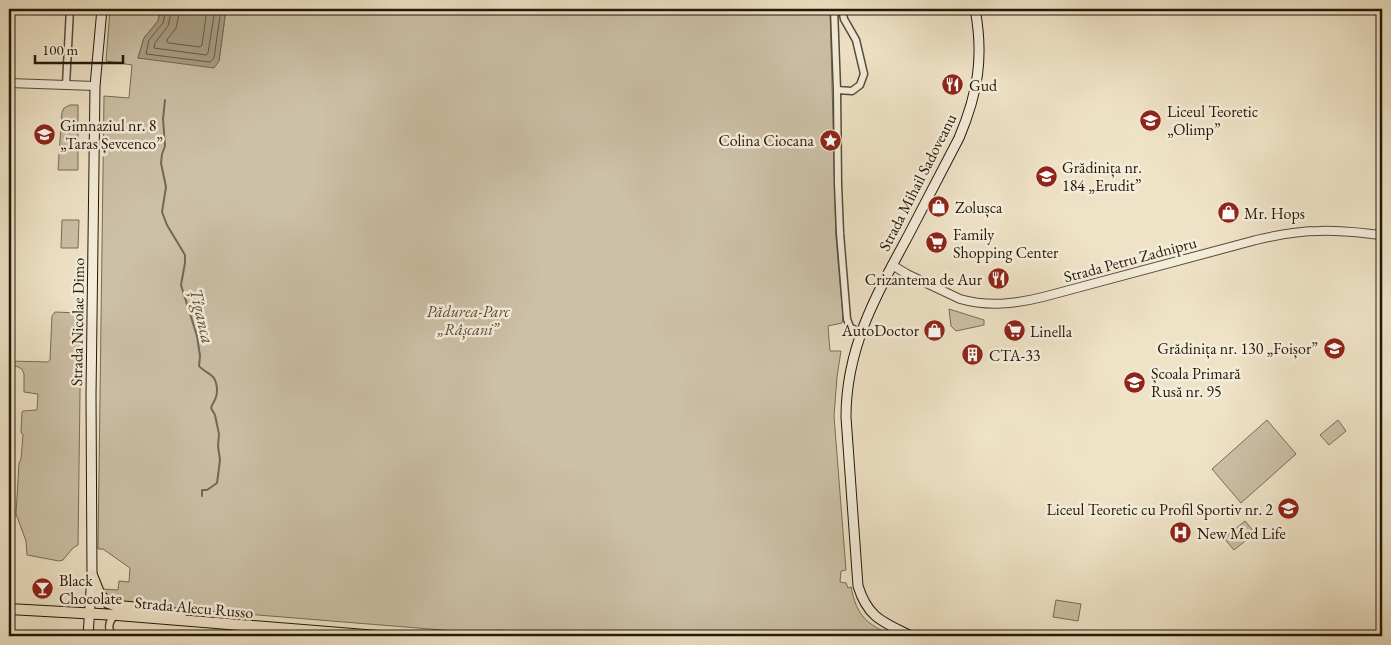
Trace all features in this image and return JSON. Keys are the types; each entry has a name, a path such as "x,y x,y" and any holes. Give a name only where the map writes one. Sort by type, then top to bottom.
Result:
{"main road":[{"name":"Strada Nicolae Dimo","path":"88,635 92,575 91,396 96,86 102,9"},
{"name":"Strada Mihail Sadoveanu","path":"911,636 874,616 864,603 858,586 846,404 849,376 860,333 877,293 959,138 969,113 978,75 980,57 980,40 975,9"},
{"path":"92,575 100,595 108,603 118,606 163,610 191,621"},
{"name":"Strada Alecu Russo","path":"9,609 117,615 378,636"}],"street":[{"path":"66,84 70,9"},
{"path":"834,9 840,233 847,319 850,327 860,333"},
{"path":"837,90 852,91 860,85 864,74 856,40 844,19 842,9"},
{"path":"9,83 96,86"},
{"name":"Strada Petru Zadnipru","path":"892,265 960,299 981,303 1010,304 1275,236 1320,231 1382,235"},
{"path":"112,636 109,624 111,619 117,615"},
{"path":"88,635 133,636"}],"green space":[{"name":"Pădurea-Parc „Râșcani”","path":"110,9 161,9 158,21 144,38 138,58 219,61 226,9 830,9 836,237 843,317 842,323 828,326 830,351 841,351 834,416 846,570 841,571 840,582 846,583 848,588 851,587 856,606 864,618 876,628 893,636 574,636 500,630 479,633 184,609 113,601 103,592 103,589 118,590 119,581 129,582 130,568 103,549 98,549 104,96 129,98 132,65 106,61"},
{"path":"70,105 78,105 78,170 58,170 62,112 64,108"},
{"path":"62,220 79,220 78,248 61,248"},
{"path":"949,309 984,320 984,325 956,331 951,326"},
{"path":"55,312 79,313 81,317 78,545 63,560 59,561 27,555 26,541 16,514 19,463 23,435 21,432 22,412 37,410 38,394 24,392 24,374 22,369 16,366 9,366 9,361 48,362 50,360 52,316"},
{"path":"1267,420 1296,454 1241,503 1212,469"},
{"path":"1338,420 1346,431 1329,445 1320,435"},
{"path":"1245,521 1255,533 1234,550 1224,538"},
{"path":"1056,600 1081,604 1078,621 1053,617"}],"water":[{"path":"161,9 226,9 219,61 214,68 138,58 144,38 158,21"}],"waterway":[{"name":"Țîganca","path":"165,100 163,119 165,146 161,163 166,187 162,212 167,225 185,255 181,285 197,336 200,356 199,366 214,378 217,389 211,408 215,415 219,434 220,460 217,483 207,490 202,490 202,496"}],"place":[{"name":"Gud","path":"953,85"},
{"name":"Liceul Teoretic „Olimp”","path":"1151,120"},
{"name":"Gimnaziul nr. 8 „Taras Șevcenco”","path":"44,134"},
{"name":"Colina Ciocana","path":"830,140"},
{"name":"Grădinița nr. 184 „Erudit”","path":"1046,176"},
{"name":"Zolușca","path":"939,207"},
{"name":"Mr. Hops","path":"1228,213"},
{"name":"Family Shopping Center","path":"937,243"},
{"name":"Crizantema de Aur","path":"998,279"},
{"name":"AutoDoctor","path":"935,330"},
{"name":"Linella","path":"1014,331"},
{"name":"Grădinița nr. 130 „Foișor”","path":"1334,348"},
{"name":"CTA-33","path":"973,355"},
{"name":"Școala Primară Rusă nr. 95","path":"1135,382"},
{"name":"Liceul Teoretic cu Profil Sportiv nr. 2","path":"1289,509"},
{"name":"New Med Life","path":"1181,533"},
{"name":"Black Chocolate","path":"43,589"}]}
